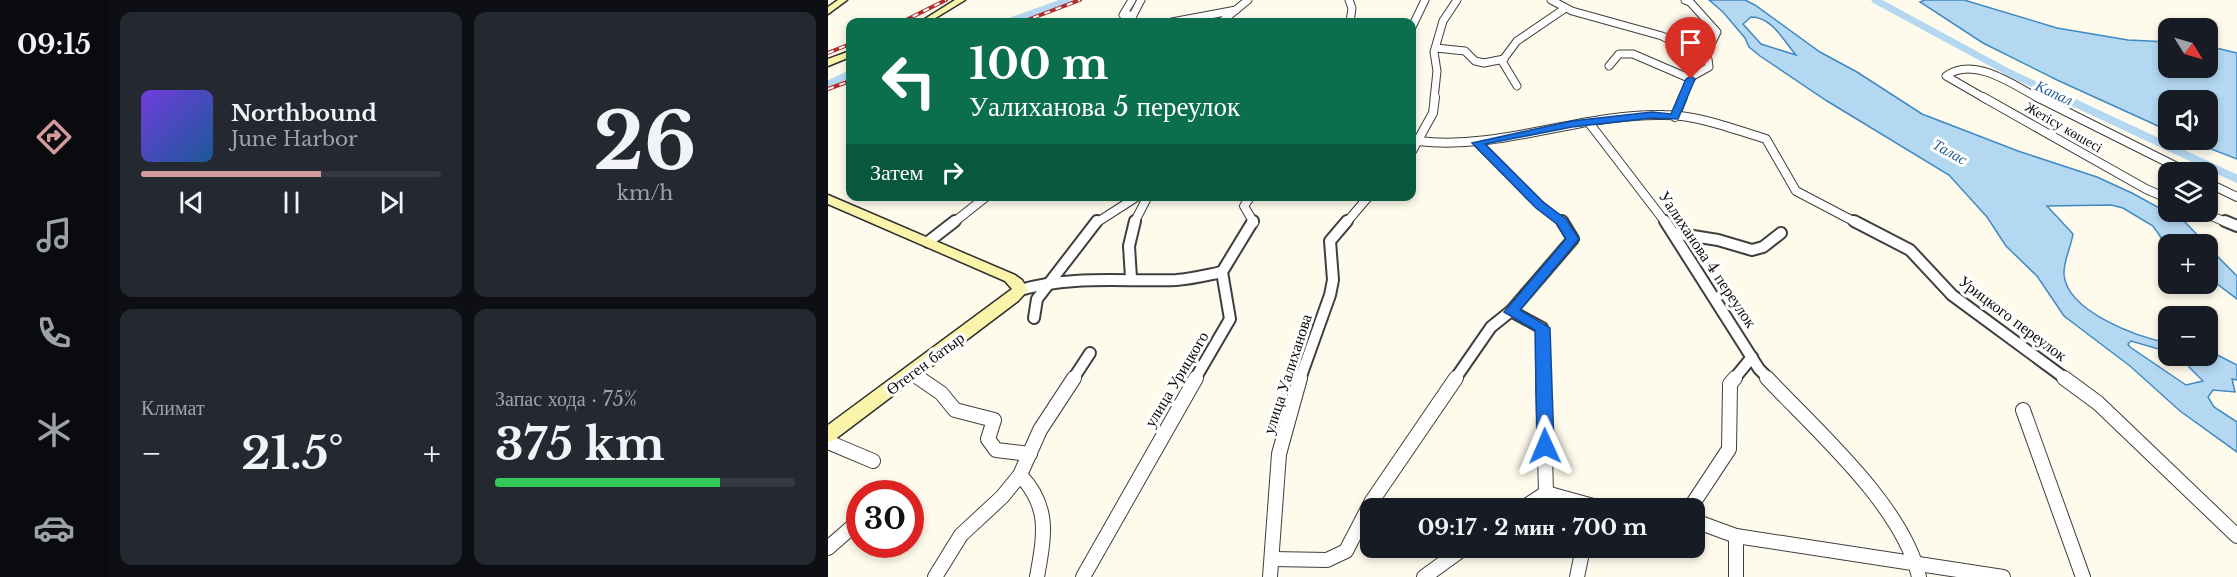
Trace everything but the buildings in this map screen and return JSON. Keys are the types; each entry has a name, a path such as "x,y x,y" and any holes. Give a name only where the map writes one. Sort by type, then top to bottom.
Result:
{"street":[{"path":"828,11 843,0"},
{"path":"931,18 961,0"},
{"path":"1132,0 1122,15 1133,15"},
{"path":"1226,18 1248,0"},
{"path":"1349,0 1352,8 1351,18"},
{"path":"1416,19 1425,0"},
{"path":"1457,0 1443,21 1436,48 1437,71 1433,113 1417,138 1436,145 1478,143 1572,124 1590,124 1652,115 1675,117 1691,79 1709,67 1708,59 1685,44 1564,9 1551,0"},
{"path":"1685,0 1718,32 1712,42 1698,52"},
{"path":"1127,7 1139,3"},
{"path":"1132,18 1139,3"},
{"path":"1517,86 1502,61 1517,41 1564,9"},
{"path":"1193,18 1236,10"},
{"path":"1436,48 1465,51 1475,61 1484,63 1504,59"},
{"path":"1609,66 1619,54 1633,54 1691,79"},
{"path":"828,63 846,56"},
{"name":"Жетісу көшесі","path":"2158,194 1947,76 1955,70 1977,68 2167,162"},
{"name":"Урицкого переулок","path":"1675,117 1697,119 1766,139 1796,191 1910,250 1952,295 2098,403 2237,536"},
{"name":"Уалиханова 4 переулок","path":"1590,124 1674,233 1759,369 1883,503 1917,570"},
{"path":"1273,559 1327,560 1346,551 1372,501 1491,327 1511,312 1573,239 1562,221 1540,205 1478,143"},
{"path":"2218,188 2237,197"},
{"path":"828,200 1010,278 1017,283 1020,290 1048,282 1131,278 1178,280 1222,272 1254,223 1244,206 1248,201"},
{"path":"928,242 981,201"},
{"path":"1034,318 1037,298 1100,218 1129,201"},
{"path":"1131,278 1127,254 1132,229 1146,201"},
{"name":"улица Уалиханова","path":"1270,577 1273,559 1278,454 1294,396 1330,295 1333,280 1330,241 1365,201"},
{"path":"2218,218 2237,226"},
{"path":"1674,233 1718,240 1752,250 1763,247 1781,233"},
{"name":"улица Урицкого","path":"1083,577 1230,319 1222,272"},
{"name":"Өтеген батыр","path":"828,435 1013,298 1020,290"},
{"path":"1511,312 1542,328 1546,493"},
{"path":"935,577 961,535 1002,497 1020,475 1040,430 1090,353"},
{"path":"1697,498 1729,449 1730,384 1752,357"},
{"path":"912,373 941,393 955,410 994,420 988,439 996,450 1030,454"},
{"path":"2023,410 2083,577"},
{"path":"828,442 873,461"},
{"path":"1020,475 1039,496 1043,510 1044,526 1037,577"},
{"path":"1546,493 1562,498"},
{"path":"1538,498 1546,493"},
{"path":"1705,525 1736,536 1917,570 2003,577"},
{"path":"828,548 846,532"},
{"path":"1736,536 1736,577"},
{"path":"1424,577 1450,558"},
{"path":"1576,577 1581,558"}],"water":[{"name":"Талас","path":"1709,0 1745,0 1820,52 1857,72 1922,114 2018,151 2097,177 2132,193 2158,207 2158,222 2185,222 2196,234 2159,234 2153,226 2123,208 2111,205 2047,206 2073,234 2064,275 2068,288 2078,300 2106,321 2158,341 2158,349 2131,341 2128,344 2130,347 2186,385 2203,381 2189,366 2218,366 2218,355 2237,365 2237,380 2232,379 2235,392 2213,390 2208,397 2214,407 2237,422 2237,452 2180,411 2130,366 2064,316 2037,276 2006,246 1987,217 1949,175 1827,101 1760,56 1749,47 1745,38 1723,12","holes":["1751,17 1766,21 1777,31 1796,55 1761,44 1743,24"]},
{"path":"1964,0 2057,28 2128,40 2158,41 2158,78 2218,78 2218,48 2237,53 2237,159 2214,150 2218,150 2218,90 2158,90 2158,126 1983,43 1920,2"},
{"path":"2218,257 2237,276 2237,299 2218,285"}],"waterway":[{"path":"1019,18 1069,0"},
{"name":"Капал","path":"1875,0 2008,72 2065,99"},
{"path":"828,84 846,76"},
{"name":"Капал","path":"2062,97 2237,179"}],"railway":[{"path":"910,18 946,0"},
{"path":"1033,18 1080,0"},
{"path":"828,53 846,46"},
{"path":"828,89 846,82"}],"route":[{"path":"1545,446 1542,328 1511,312 1573,239 1562,221 1540,205 1478,143 1572,124 1590,124 1652,115 1675,117 1691,79"}]}
